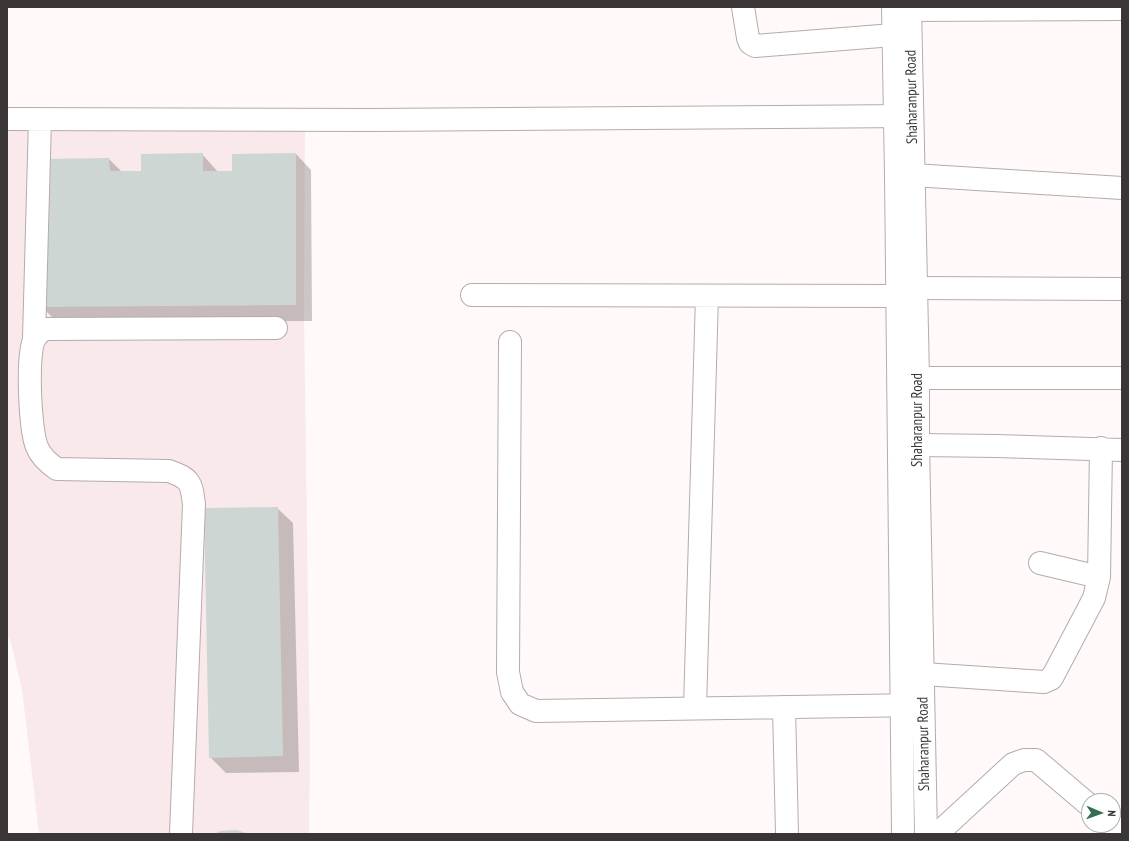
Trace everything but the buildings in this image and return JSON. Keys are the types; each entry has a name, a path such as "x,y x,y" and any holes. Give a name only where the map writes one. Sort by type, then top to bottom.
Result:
{"street":[{"path":"743,7 748,38 750,43 755,46 893,35"},
{"path":"904,8 1122,9"},
{"name":"Shaharanpur Road","path":"904,8 893,35 904,116"},
{"name":"Shaharanpur Road","path":"903,834 902,705 907,292 904,8"},
{"path":"7,119 371,120 904,116"},
{"path":"40,119 34,338 30,360 32,430 37,447 45,461 57,469 169,471 184,476 192,487 194,504 181,834"},
{"path":"905,174 1122,188"},
{"path":"472,295 707,296 1122,289"},
{"name":"Shaharanpur Road","path":"907,292 918,378 926,834"},
{"path":"695,708 707,296"},
{"path":"34,338 44,329 58,328 276,328"},
{"path":"510,342 508,672 512,692 520,704 536,711 923,705"},
{"path":"918,378 1122,378"},
{"path":"918,445 1112,449 1099,577 1094,598 1051,679 1044,682 923,674"},
{"path":"1040,563 1099,577"},
{"path":"784,707 787,834"},
{"path":"937,834 1013,764 1024,760 1036,760 1081,798"}],"shaded area":[{"path":"305,130 304,313 310,751 309,834 39,834 22,689 11,643 7,635 7,131"}]}
